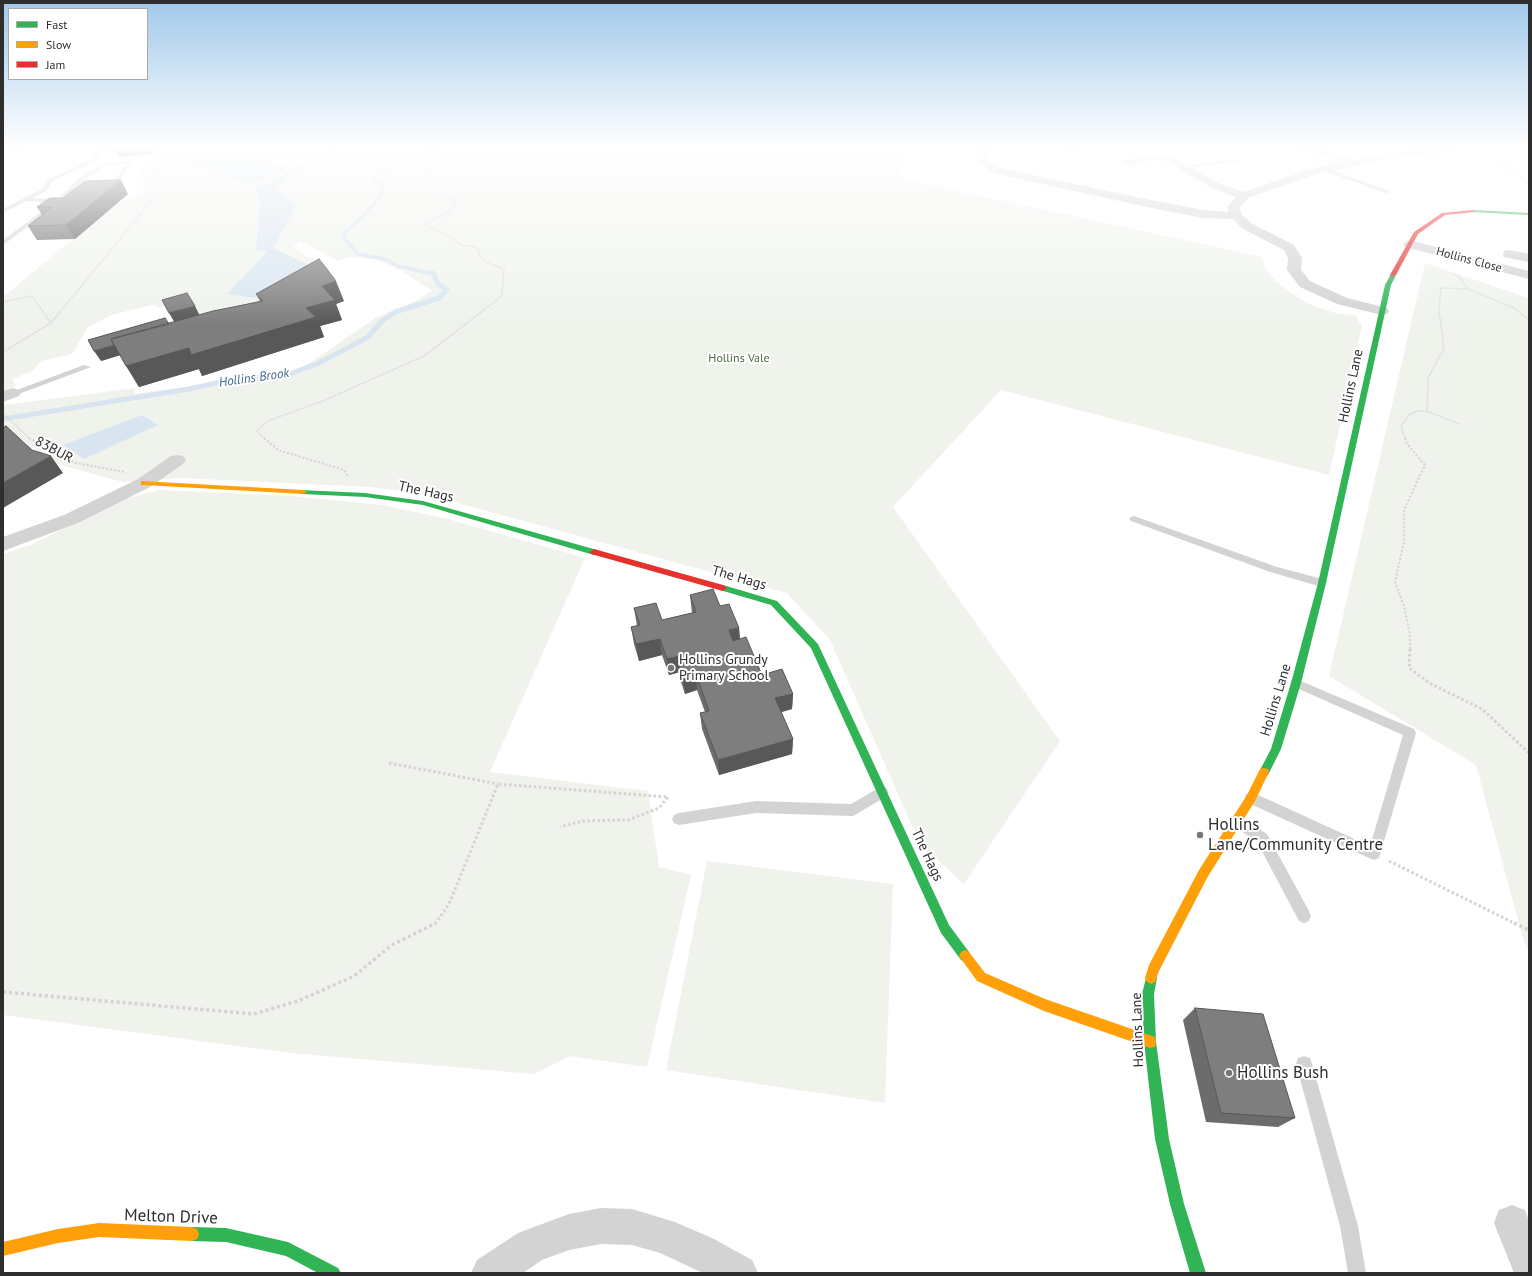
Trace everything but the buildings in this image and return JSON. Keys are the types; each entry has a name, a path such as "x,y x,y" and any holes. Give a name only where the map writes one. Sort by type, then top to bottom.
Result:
{"street":[{"path":"1164,207 1204,214 1236,216"},
{"path":"1233,207 1236,216 1247,226 1289,248 1295,258 1294,270 1305,284 1342,301 1382,311"},
{"name":"Hollins Lane","path":"1198,1273 1177,1204 1162,1139 1150,1042 1148,994 1153,969 1203,874 1251,798 1276,749 1296,683 1322,583 1388,285 1416,233 1444,214 1467,211 1529,214"},
{"name":"Hollins Close","path":"1409,244 1529,275"},
{"path":"1509,254 1529,258"},
{"path":"3,544 72,519 144,483 176,460"},
{"name":"The Hags","path":"144,483 365,495 423,503 774,603 815,646 945,929 981,977 1044,1005 1150,1042"},
{"path":"1512,1223 1529,1265"},
{"path":"490,1273 531,1246 569,1232 601,1226 632,1227 662,1235 701,1252 739,1273"},
{"name":"Melton Drive","path":"3,1249 58,1236 99,1230 226,1235 288,1249 333,1273"}],"lane":[{"path":"3,243 52,207"},
{"path":"8,395 87,367"},
{"path":"1134,519 1274,570 1322,583"},
{"path":"1251,798 1374,854 1410,733 1296,683"},
{"path":"679,819 756,807 853,810 882,792"},
{"path":"1237,820 1262,838 1304,916"},
{"path":"1304,1064 1349,1226 1357,1273"}],"path":[{"path":"3,352 51,323 147,207"},
{"path":"349,479 346,472 341,469 296,454 278,450 258,430 268,421 323,401 424,356 502,296 504,269 484,261 479,255 478,248 460,244 448,235 426,226 426,224 447,212 453,207"},
{"path":"1455,274 1462,280 1468,289"},
{"path":"1427,411 1428,378 1444,348 1439,311 1441,288 1468,289 1514,308 1529,320"},
{"path":"3,302 32,296 51,323"},
{"path":"1460,424 1427,411 1417,411 1410,414 1401,426 1407,444 1425,465 1404,510 1404,542 1395,582 1404,606 1410,635 1409,668 1431,684 1482,709 1529,753"},
{"name":"83BUR","path":"3,413 32,440 76,463 123,471 144,483"},
{"path":"389,763 498,784 668,797 660,808 628,820 583,821 560,827"},
{"path":"3,992 254,1014 298,1001 354,976 392,945 435,924 449,904 498,784"},
{"path":"1374,854 1529,930"}],"green space":[{"name":"Hollins Vale","path":"112,207 1029,207 1262,257 1266,270 1276,281 1294,295 1313,306 1339,314 1355,315 1362,326 1329,475 1001,390 893,507 1060,741 964,884 920,844 830,640 787,593 428,495 370,487 181,478 123,482 54,463 23,440 19,440 3,449 3,405 136,388 134,394 286,373 307,365 377,317 416,301 432,291 402,271 378,260 350,257 337,261 310,245 299,242 293,248 331,269 325,279 275,308 202,317 190,302 162,308 151,305 111,315 88,327 72,354 41,361 34,370 13,379 16,386 3,391 3,297"},
{"path":"1425,263 1529,298 1529,952 1524,942 1476,765 1329,676"},
{"path":"160,490 292,496 382,505 448,519 585,558 490,772 648,791 659,867 691,875 647,1067 570,1056 534,1074 291,1053 3,1015 3,554 31,545 120,500"},
{"path":"707,861 893,884 885,1103 666,1070"}],"shaded area":[{"path":"260,207 296,207 273,248 317,269 276,301 227,294 267,252 256,250"},
{"path":"142,415 158,425 84,459 63,445"}],"waterway":[{"name":"Hollins Brook","path":"372,207 364,216 346,231 344,238 358,254 385,259 398,266 433,274"},
{"name":"Hollins Brook","path":"3,419 189,389 230,380 287,375 319,363 368,337 382,321 395,312 439,298 447,290 438,284 433,274"}],"traffic: fast":[{"path":"1473,211 1529,214"},
{"path":"1264,772 1276,749 1296,683 1322,583 1388,285 1393,275"},
{"path":"303,492 365,495 423,503 594,552"},
{"path":"723,588 774,603 815,646 945,929 965,956"},
{"path":"1151,978 1148,994 1150,1042 1162,1139 1177,1204 1198,1273"},
{"path":"192,1234 226,1235 288,1249 333,1273"}],"traffic: slow":[{"path":"144,483 303,492"},
{"path":"1151,978 1153,969 1203,874 1251,798 1264,772"},
{"path":"965,956 981,977 1044,1005 1150,1042"},
{"path":"3,1249 58,1236 99,1230 192,1234"}],"traffic: jam":[{"path":"1393,275 1416,233 1444,214 1473,211"},
{"path":"594,552 723,588"}],"place":[{"name":"Hollins Grundy Primary School","path":"671,668"},
{"name":"Hollins Lane/Community Centre","path":"1200,835"},
{"name":"Hollins Bush","path":"1229,1073"}]}
